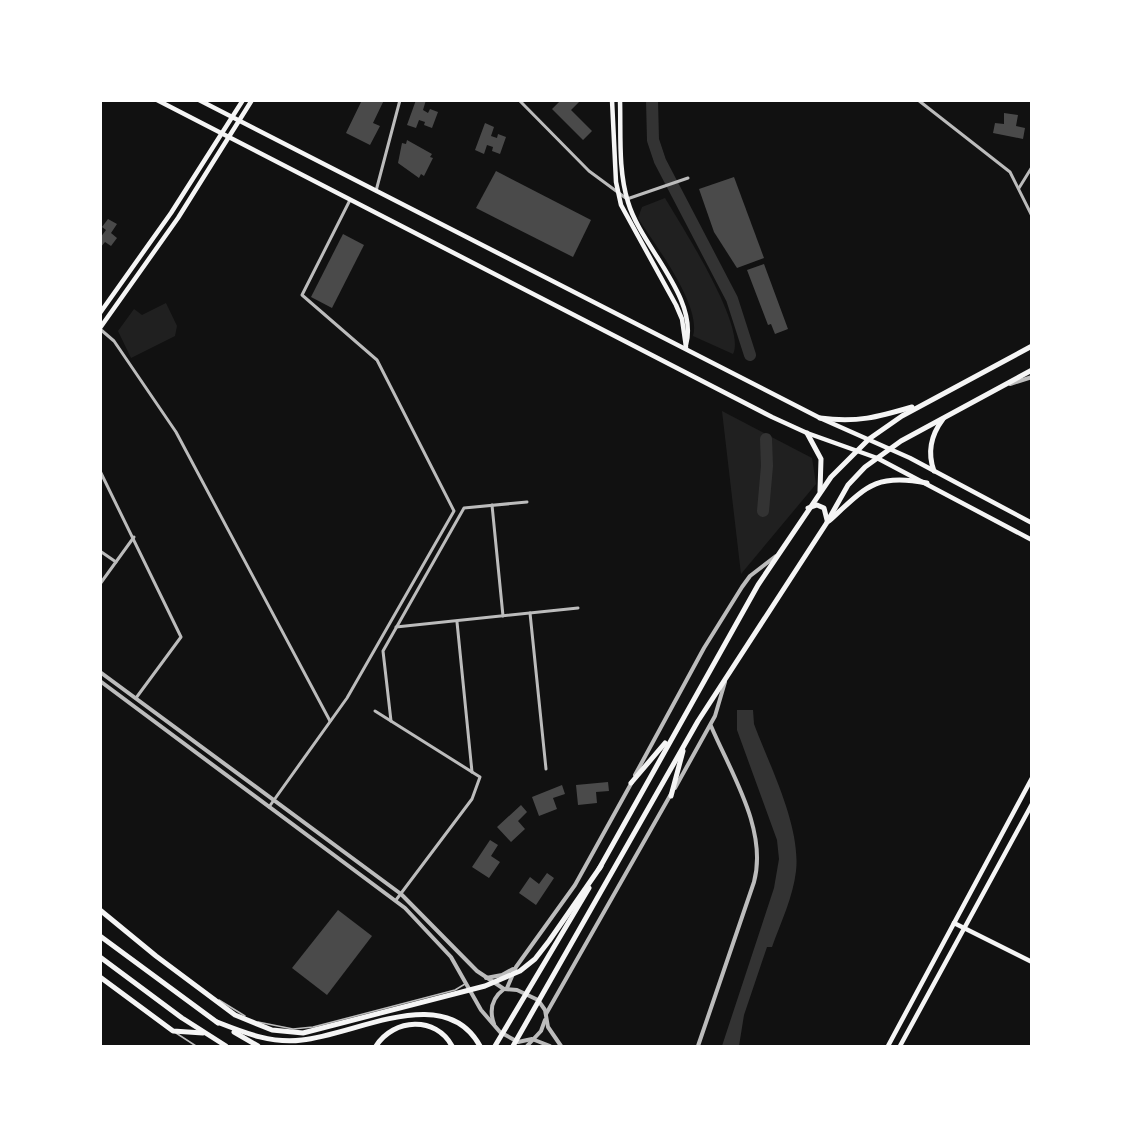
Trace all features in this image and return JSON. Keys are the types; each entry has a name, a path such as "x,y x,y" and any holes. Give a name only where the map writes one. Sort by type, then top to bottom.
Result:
{"main road":[{"path":"157,100 807,433 877,458 1032,540"},
{"path":"199,100 686,347 820,418 891,448 1032,523"},
{"path":"100,313 243,100"},
{"path":"100,328 178,219 252,100"},
{"path":"612,100 619,193 629,224 676,305 682,319 686,347"},
{"path":"620,100 623,175 627,199 635,221 682,303 690,328 686,347"},
{"path":"495,1047 601,866 674,733 776,556 820,491 857,449 869,439 923,404 1032,346"},
{"path":"513,1047 686,741 758,626 826,524 848,485 891,448 945,416 1032,370"},
{"path":"820,418 852,422 867,420 923,404"},
{"path":"934,471 930,462 931,443 945,416"},
{"path":"807,433 821,459 820,491"},
{"path":"826,524 863,490 881,481 900,478 927,483"},
{"path":"808,508 817,505 824,508 827,514 826,524"},
{"path":"631,783 674,733"},
{"path":"670,796 686,741"},
{"path":"888,1047 1032,778"},
{"path":"900,1047 1032,804"},
{"path":"100,910 198,987 249,1023 287,1033 324,1028 485,986 520,971 535,959 549,941 601,866"},
{"path":"954,923 1032,962"},
{"path":"100,936 217,1022 258,1047"},
{"path":"100,957 223,1046"},
{"path":"100,977 173,1031 181,1034 204,1033"},
{"path":"217,1022 262,1038 301,1041 412,1015 434,1014 456,1020 466,1026 480,1047"},
{"path":"376,1047 388,1032 417,1023 442,1033 452,1047"}],"street":[{"path":"376,191 400,100"},
{"path":"519,100 589,171 627,199 688,178"},
{"path":"918,100 1010,172 1032,216"},
{"path":"1019,188 1032,167"},
{"path":"269,807 347,698 454,511 377,360 302,295 350,199"},
{"path":"100,328 114,341 176,432 330,721"},
{"path":"1004,386 1032,377"},
{"path":"100,471 135,537 181,637 136,698"},
{"path":"392,721 383,651 464,508 527,502"},
{"path":"492,505 503,616"},
{"path":"100,584 135,537"},
{"path":"100,551 116,562"},
{"path":"496,1028 491,1007 497,994 506,988 516,967 574,885 704,648 742,587 750,576 776,556"},
{"path":"396,627 578,608"},
{"path":"530,613 546,769"},
{"path":"456,621 472,772"},
{"path":"100,672 401,894 467,963 486,978 538,1000 561,1047"},
{"path":"100,681 396,900 452,957 481,1010 496,1028 518,1042 532,1039 550,1047"},
{"path":"527,1047 541,1030 545,1018 711,725 725,682"},
{"path":"375,711 480,777 480,785 472,799 396,900"},
{"path":"698,1047 754,882 759,855 754,828 711,725"},
{"path":"486,978 502,975 516,967"}],"lane":[{"path":"198,987 248,1018 267,1025 293,1029 321,1025 454,990 463,986 466,980"},
{"path":"173,1031 196,1047"}],"shaded area":[{"path":"665,198 722,300 731,322 735,341 733,354 693,336 694,323 684,292 638,218 642,207"},
{"path":"166,303 177,326 175,336 131,358 118,331 134,309 142,315"},
{"path":"722,411 812,458 816,484 741,574"},
{"path":"737,710 753,710 754,724 789,816 794,835 796,871 786,909 772,947 767,947 744,1015 739,1046 722,1046 774,888 779,859 777,840 737,730"}],"building":[{"path":"362,100 384,100 373,123 380,126 370,145 346,133"},
{"path":"416,100 426,100 423,110 428,113 430,109 438,112 432,128 419,120 416,128 407,125"},
{"path":"561,100 581,100 571,110 592,131 583,140 552,109"},
{"path":"1004,113 1018,115 1016,126 1025,128 1023,139 993,133 995,123 1004,124"},
{"path":"485,123 494,127 491,136 497,138 498,134 506,137 500,154 492,151 493,147 487,145 484,154 475,150"},
{"path":"407,140 432,154 430,157 433,158 424,176 421,174 419,178 398,163 402,143 406,144"},
{"path":"496,171 591,220 573,257 476,208"},
{"path":"734,177 764,258 737,268 714,232 699,189"},
{"path":"108,219 117,224 111,233 117,238 111,246 105,242 100,248 100,238 106,230 102,227"},
{"path":"343,234 364,245 332,308 311,297"},
{"path":"764,264 788,329 775,334 771,324 768,325 747,270"},
{"path":"608,782 609,791 596,792 597,803 578,805 576,785"},
{"path":"562,785 565,794 553,798 557,809 539,816 532,797"},
{"path":"521,805 527,812 518,821 525,829 511,842 497,827"},
{"path":"490,840 498,845 491,856 500,862 489,878 472,867"},
{"path":"547,873 554,878 536,905 519,893 530,877 539,884"},
{"path":"338,910 372,936 327,995 292,968"}],"waterway":[{"path":"652,100 653,140 660,161 732,299 750,355"},
{"path":"763,511 767,466 766,439"}]}
